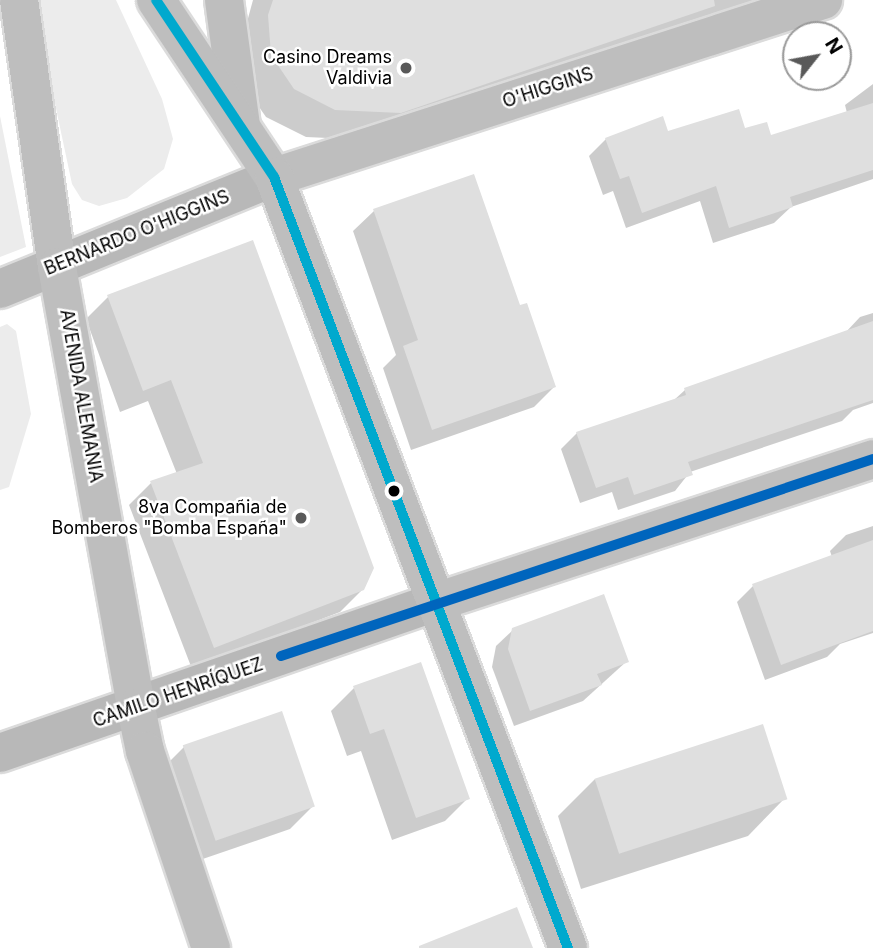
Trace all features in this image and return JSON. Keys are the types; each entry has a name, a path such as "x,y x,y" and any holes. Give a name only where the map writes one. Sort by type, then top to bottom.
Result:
{"main road":[{"name":"AVENIDA ALEMANIA","path":"19,0 57,267 136,708 145,751 211,948"},
{"path":"156,0 274,177 433,603 568,948"},
{"path":"224,0 241,125"},
{"name":"O'HIGGINS","path":"274,177 823,0"},
{"name":"CAMILO HENRÍQUEZ","path":"433,603 873,459"}],"street":[{"name":"BERNARDO O'HIGGINS","path":"0,289 274,177"},
{"name":"CAMILO HENRÍQUEZ","path":"0,753 433,603"}],"shaded area":[{"path":"33,0 116,0 162,99 173,139 164,169 127,198 99,206 82,200 72,184"},
{"path":"0,116 26,247 0,257"},
{"path":"7,324 16,331 31,414 9,487 0,490 0,327"}],"building":[{"name":"Casino Dreams Valdivia","path":"273,0 714,0 715,6 401,113 335,110 294,89 271,55 268,15"},
{"path":"873,103 873,170 790,197 793,207 729,228 716,186 642,213 629,176 620,179 605,138 663,116 668,131 739,109 745,128 767,122 771,135"},
{"path":"474,174 520,305 527,303 556,387 432,430 403,346 418,340 373,209"},
{"path":"253,240 374,568 364,590 214,648 150,481 203,463 171,380 143,391 107,295"},
{"path":"873,321 873,400 688,462 693,475 634,495 628,477 596,488 576,432 686,395 684,388"},
{"path":"873,540 873,631 781,665 752,584"},
{"path":"604,594 629,662 597,674 602,685 530,711 508,649 512,628"},
{"path":"421,662 470,799 416,818 384,729 370,734 353,686"},
{"path":"282,711 315,806 216,841 183,745"},
{"path":"763,724 787,799 619,854 595,779"},
{"path":"517,907 533,948 419,948 419,946"}],"transit line":[{"path":"156,0 274,177 568,948"},
{"path":"281,656 873,459"}],"place":[{"name":"Casino Dreams Valdivia","path":"406,68"},
{"name":"8va Compañia de Bomberos \"Bomba España\"","path":"301,518"}]}
